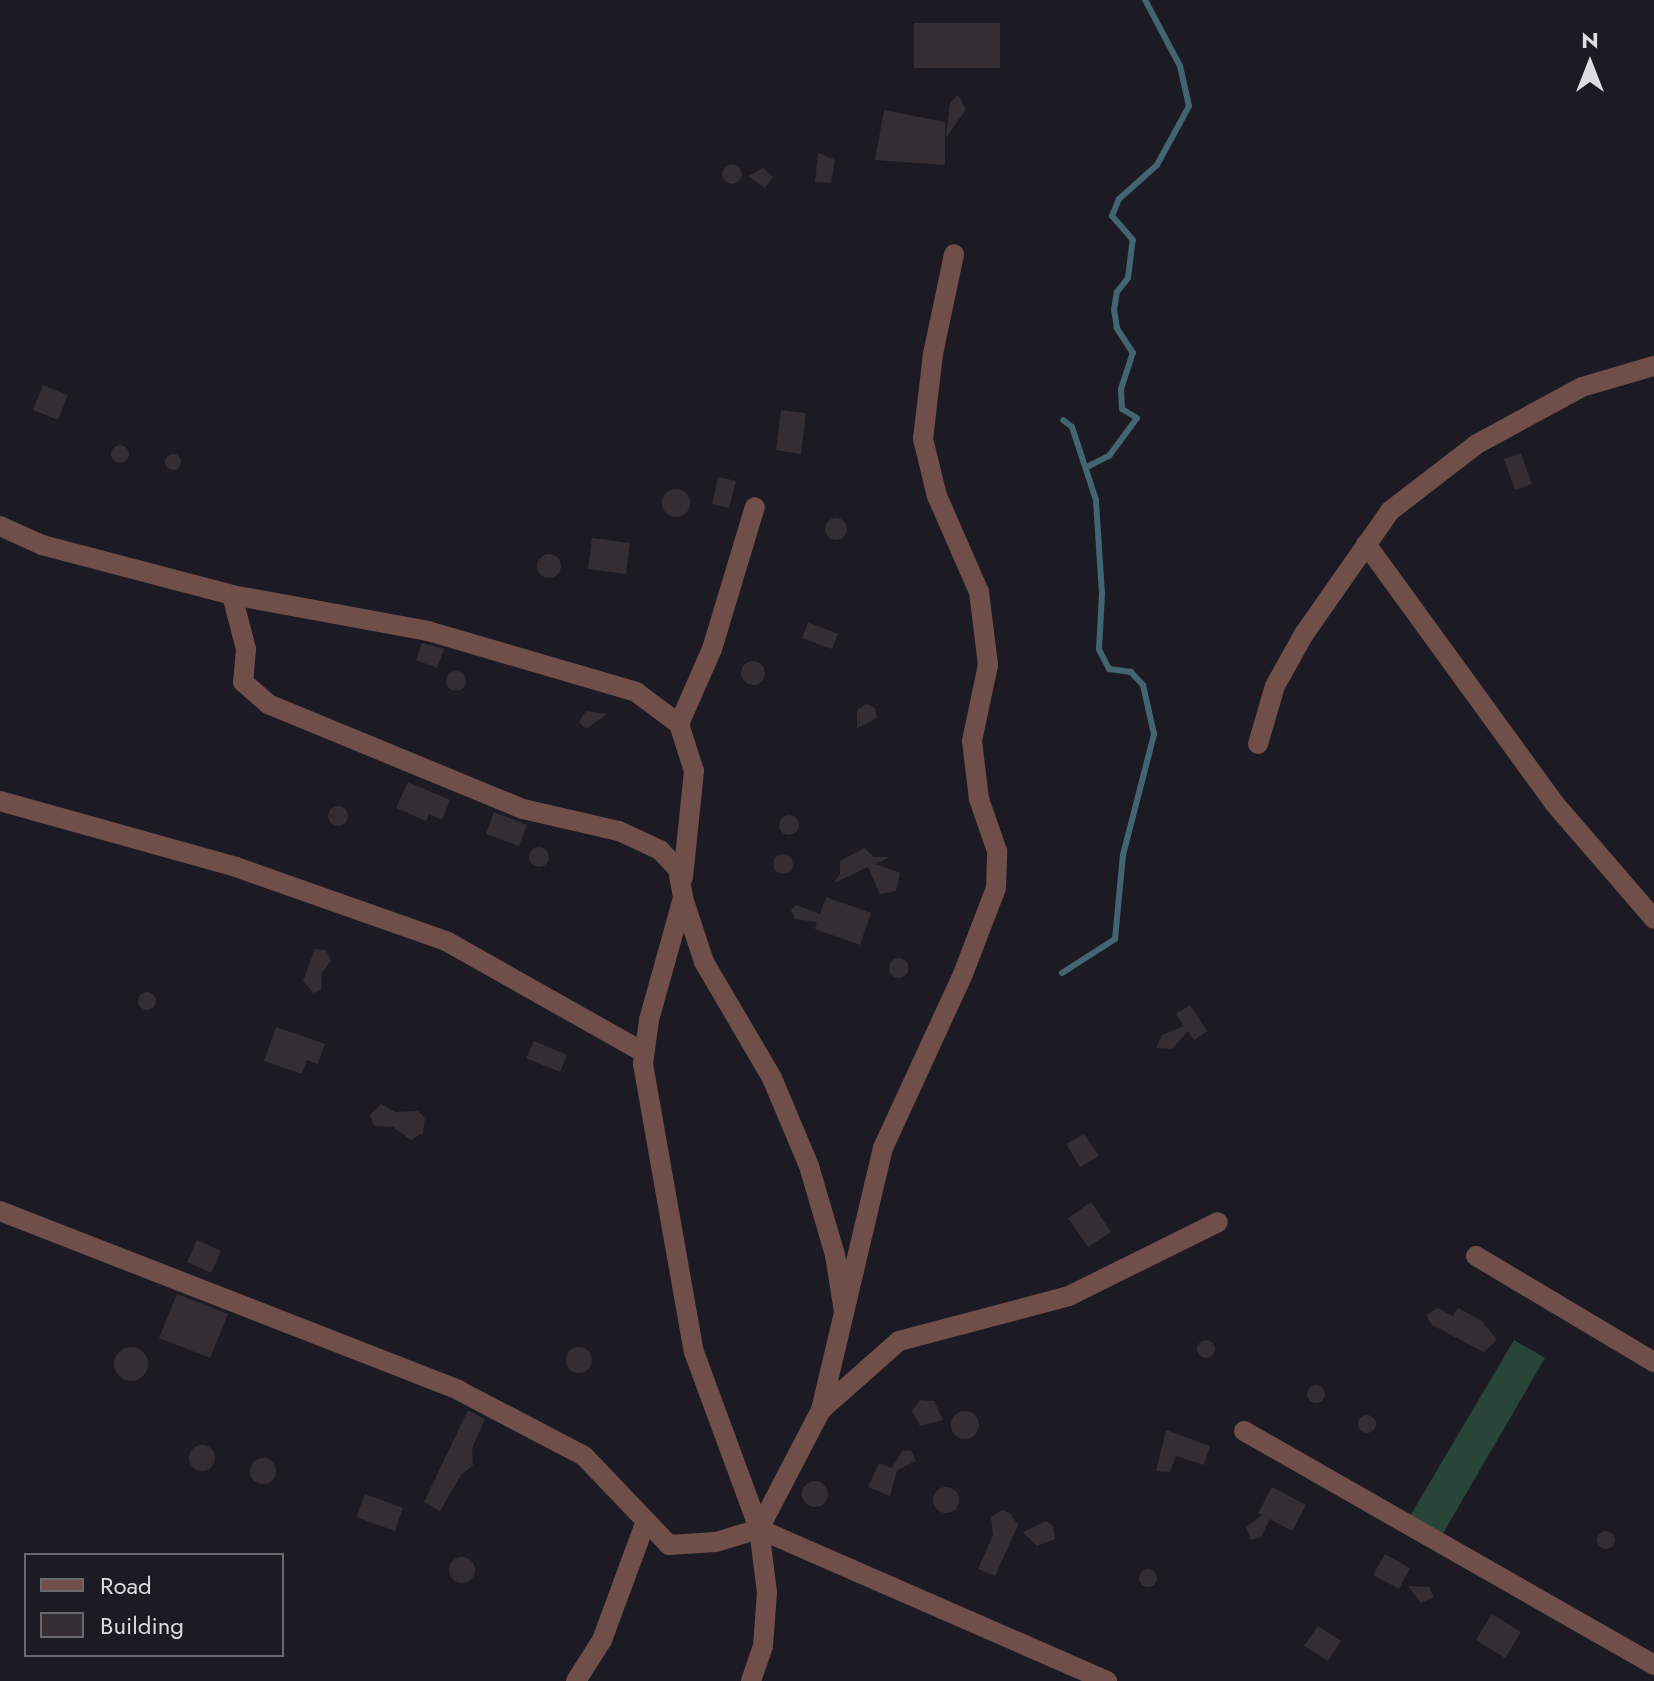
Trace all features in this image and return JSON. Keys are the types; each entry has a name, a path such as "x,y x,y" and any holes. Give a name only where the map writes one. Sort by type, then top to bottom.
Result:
{"street":[{"path":"759,1529 821,1410 883,1148 963,974 996,888 997,851 979,799 972,741 988,665 979,592 937,496 923,439 933,354 954,254"},
{"path":"1258,744 1275,686 1390,511 1477,444 1582,387 1654,366"},
{"path":"679,724 712,649 755,507"},
{"path":"0,526 42,545 232,595 428,631 636,692 679,724 694,771 683,898 643,1052 694,1352 759,1529 767,1592 763,1646 751,1681"},
{"path":"1366,544 1554,803 1654,919"},
{"path":"232,595 246,649 243,682 268,704 523,809 619,831 660,850 683,877"},
{"path":"0,801 236,867 446,941 643,1052"},
{"path":"683,898 704,962 772,1078 809,1166 835,1255 845,1319"},
{"path":"0,1211 458,1390 584,1456 616,1485 645,1524 669,1545 716,1542 759,1529 1107,1681"},
{"path":"821,1410 899,1341 1069,1296 1218,1222"},
{"path":"1476,1256 1654,1362"},
{"path":"1244,1431 1654,1665"},
{"path":"576,1681 602,1640 645,1524"}],"green space":[{"path":"1514,1340 1545,1358 1442,1535 1410,1516"}],"building":[{"path":"914,23 1000,23 1000,68 914,68"},
{"path":"958,95 966,109 946,138 950,103"},
{"path":"884,110 945,122 945,165 875,160"},
{"path":"818,153 835,160 831,183 815,182"},
{"path":"732,164 739,167 742,174 739,181 732,184 725,181 722,174 725,167"},
{"path":"763,168 773,177 765,188 748,176"},
{"path":"43,385 68,395 58,420 33,410"},
{"path":"781,410 806,413 801,454 776,450"},
{"path":"116,445 124,445 129,454 127,461 116,463 111,458 111,450"},
{"path":"1521,453 1532,484 1515,490 1504,459"},
{"path":"170,454 176,454 181,462 179,468 170,470 165,465 165,459"},
{"path":"718,477 736,481 729,508 712,504"},
{"path":"676,489 686,493 690,503 686,513 676,517 666,513 662,503 666,493"},
{"path":"836,518 844,521 847,529 844,537 836,540 828,537 825,529 828,521"},
{"path":"592,538 630,543 626,574 588,569"},
{"path":"549,554 557,558 561,566 557,574 549,578 541,574 537,566 541,558"},
{"path":"808,622 838,634 832,649 802,638"},
{"path":"422,643 444,649 437,668 416,660"},
{"path":"753,661 764,668 765,673 758,684 753,685 742,678 741,673 748,662"},
{"path":"456,671 463,674 466,681 463,688 456,691 449,688 446,681 449,674"},
{"path":"866,704 875,708 877,718 857,728 857,710"},
{"path":"586,711 607,714 586,729 579,722"},
{"path":"408,782 450,800 442,820 429,814 426,821 396,808"},
{"path":"338,806 345,809 348,816 345,823 338,826 331,823 328,816 331,809"},
{"path":"494,812 527,825 519,846 486,834"},
{"path":"789,815 796,818 799,825 796,832 789,835 782,832 779,825 782,818"},
{"path":"535,847 543,847 549,857 543,867 535,867 529,861 529,853"},
{"path":"864,848 874,857 890,857 875,864 900,873 896,891 880,894 868,867 834,883 840,874 840,861"},
{"path":"783,854 790,857 793,864 790,871 783,874 776,871 773,864 776,857"},
{"path":"826,897 871,913 860,945 815,929 817,922 795,919 791,910 796,905 820,914"},
{"path":"315,949 326,950 331,961 322,973 321,990 313,993 303,981"},
{"path":"899,958 906,961 909,968 906,975 899,978 892,975 889,968 892,961"},
{"path":"147,992 156,1001 147,1010 138,1001"},
{"path":"1190,1005 1207,1031 1194,1040 1188,1031 1172,1049 1156,1048 1162,1035 1184,1026 1176,1014"},
{"path":"276,1027 325,1044 318,1064 307,1060 302,1074 264,1061"},
{"path":"534,1041 567,1055 560,1072 526,1058"},
{"path":"381,1104 396,1112 418,1111 425,1118 423,1133 411,1140 393,1127 374,1126 370,1115"},
{"path":"1084,1134 1099,1156 1080,1167 1066,1144"},
{"path":"1091,1202 1111,1232 1088,1247 1068,1218"},
{"path":"197,1240 221,1251 211,1273 187,1262"},
{"path":"177,1294 228,1314 210,1358 159,1338"},
{"path":"1438,1308 1453,1316 1458,1308 1482,1321 1497,1340 1484,1352 1432,1325 1426,1315"},
{"path":"1206,1340 1215,1349 1206,1358 1197,1349"},
{"path":"131,1347 143,1352 148,1364 143,1376 131,1381 119,1376 114,1364 119,1352"},
{"path":"579,1347 588,1351 592,1360 588,1369 579,1373 570,1369 566,1360 570,1351"},
{"path":"1316,1385 1325,1394 1316,1403 1307,1394"},
{"path":"920,1400 934,1401 943,1420 920,1426 912,1411"},
{"path":"468,1410 485,1419 472,1448 473,1465 461,1475 440,1511 424,1502"},
{"path":"965,1411 975,1415 979,1425 975,1435 965,1439 955,1435 951,1425 955,1415"},
{"path":"1367,1415 1376,1424 1367,1433 1358,1424"},
{"path":"1166,1430 1210,1446 1204,1465 1176,1456 1170,1472 1156,1471"},
{"path":"202,1445 211,1449 215,1458 211,1467 202,1471 193,1467 189,1458 193,1449"},
{"path":"911,1450 916,1461 897,1470 890,1496 868,1487 879,1463 892,1468 902,1451"},
{"path":"263,1458 272,1462 276,1471 272,1480 263,1484 254,1480 250,1471 254,1462"},
{"path":"815,1481 824,1485 828,1494 824,1503 815,1507 806,1503 802,1494 806,1485"},
{"path":"946,1487 955,1491 959,1500 955,1509 946,1513 937,1509 933,1500 937,1491"},
{"path":"1272,1487 1306,1505 1292,1531 1270,1519 1261,1537 1251,1540 1246,1527 1262,1515 1258,1513"},
{"path":"365,1494 403,1508 395,1531 356,1517"},
{"path":"1002,1510 1010,1513 1018,1525 995,1576 978,1569 993,1535 991,1517"},
{"path":"1046,1521 1053,1526 1055,1539 1037,1546 1023,1532"},
{"path":"1606,1531 1615,1540 1606,1549 1597,1540"},
{"path":"1385,1554 1410,1568 1399,1589 1373,1575"},
{"path":"462,1557 471,1561 475,1570 471,1579 462,1583 453,1579 449,1570 453,1561"},
{"path":"1148,1569 1157,1578 1148,1587 1139,1578"},
{"path":"1408,1586 1429,1587 1434,1597 1421,1603"},
{"path":"1492,1614 1521,1632 1505,1658 1476,1640"},
{"path":"1318,1626 1341,1641 1328,1661 1304,1646"}],"waterway":[{"path":"1087,467 1109,456 1137,418 1122,409 1121,389 1133,353 1117,328 1114,310 1117,292 1128,278 1133,240 1112,216 1119,199 1157,165 1189,106 1180,66 1145,0"},
{"path":"1062,973 1115,939 1123,855 1154,734 1143,685 1131,672 1109,669 1099,649 1102,594 1096,500 1072,427 1063,420"}]}
